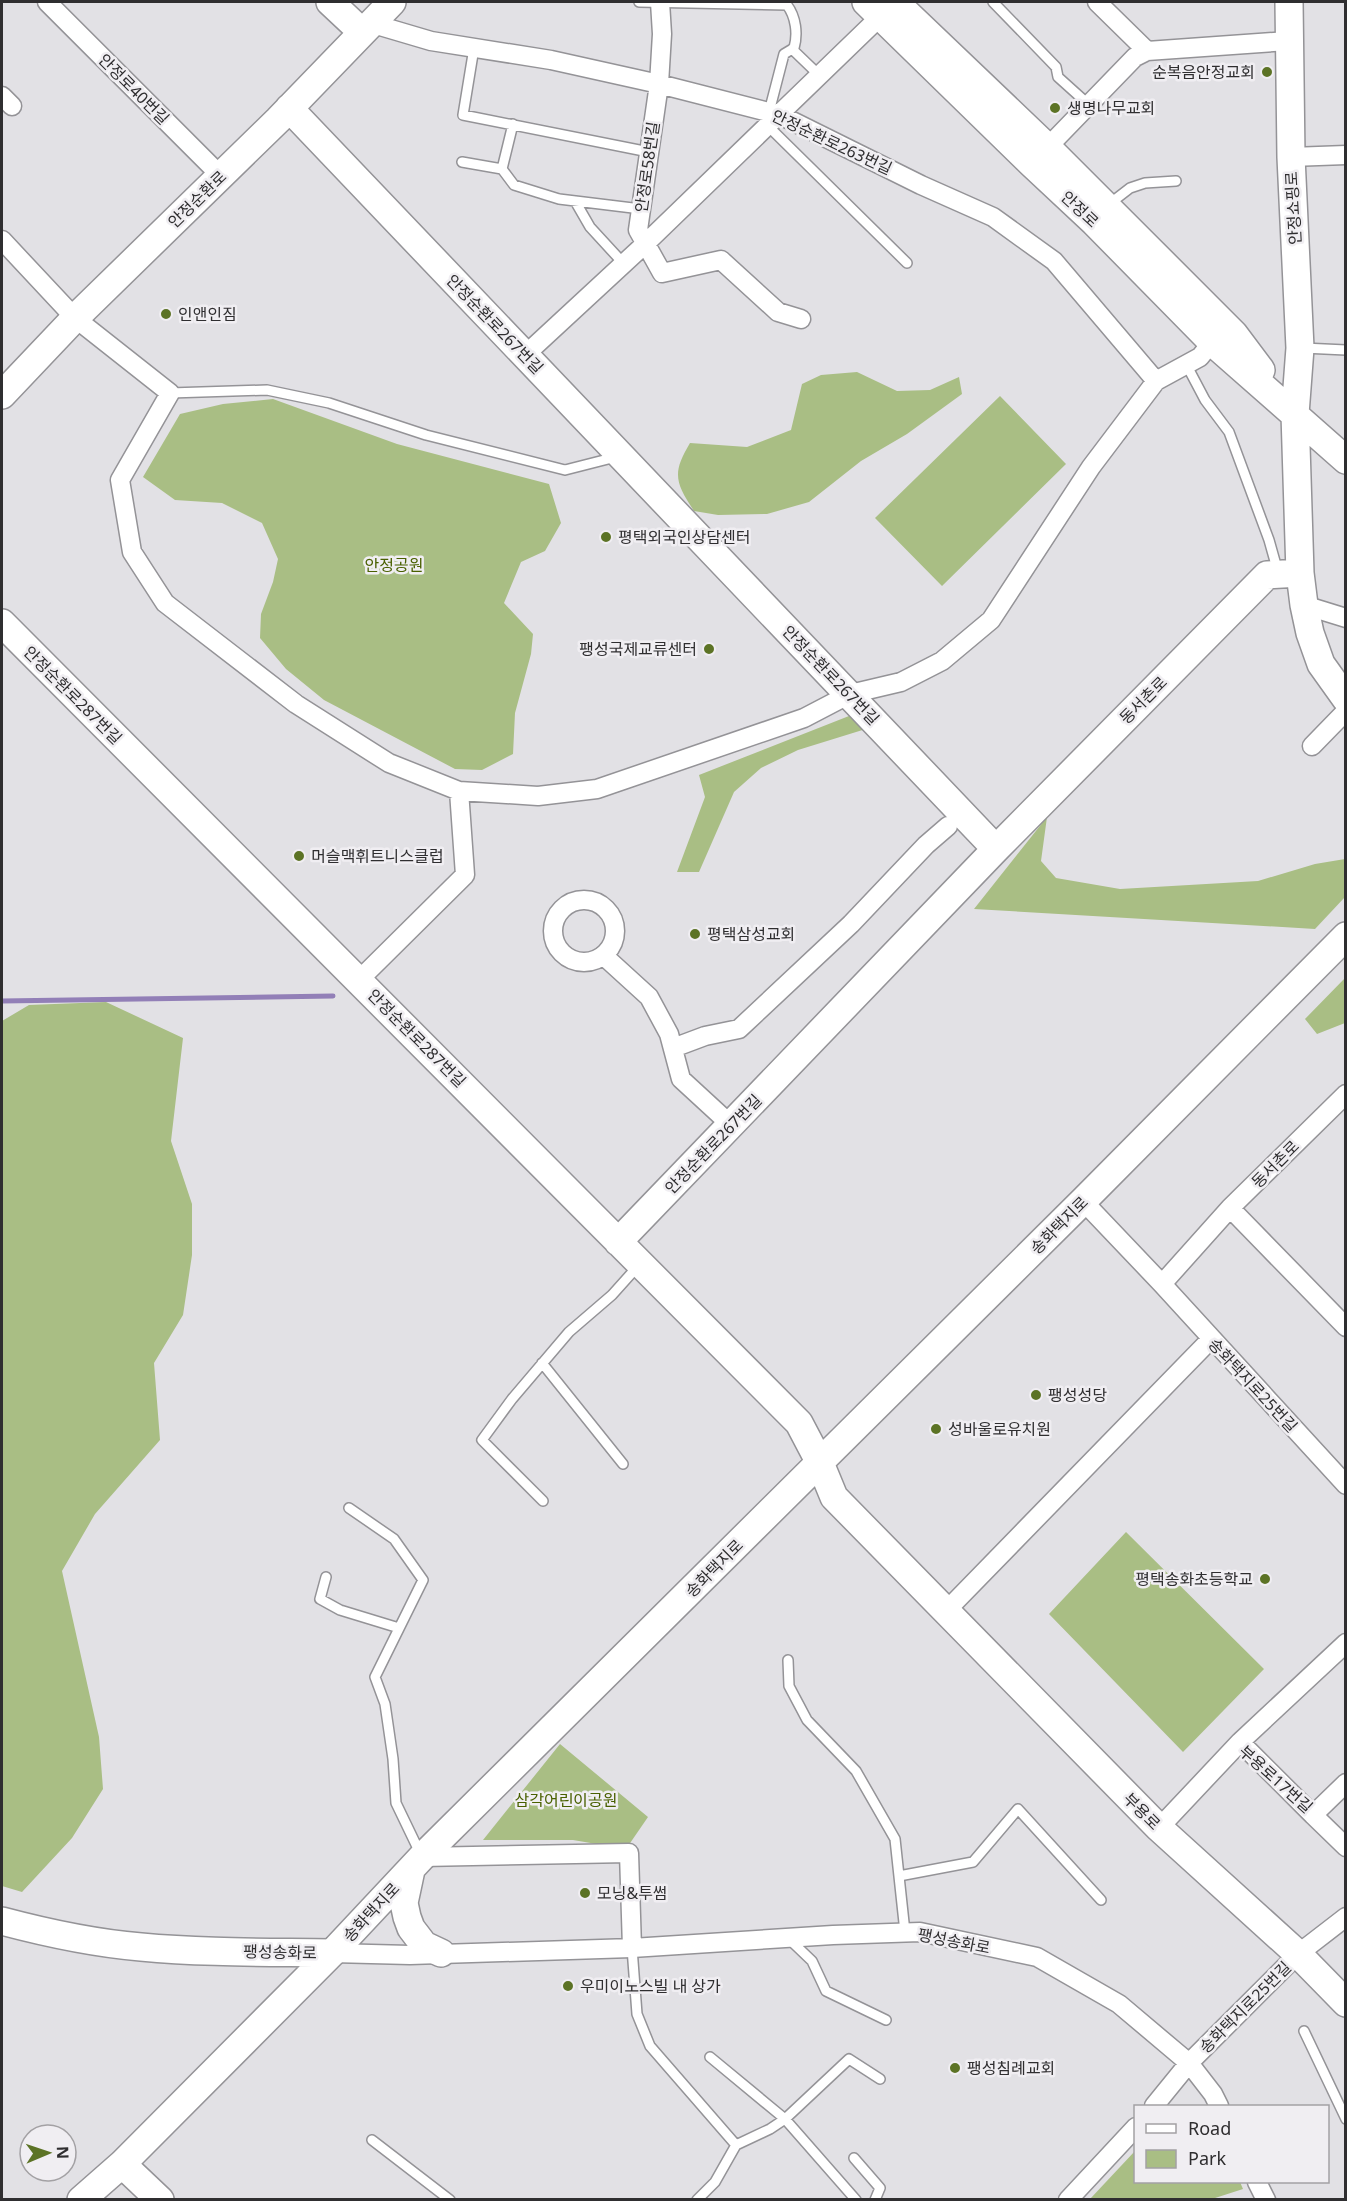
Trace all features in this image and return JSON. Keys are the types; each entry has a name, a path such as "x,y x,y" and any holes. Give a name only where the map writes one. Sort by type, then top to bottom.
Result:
{"street":[{"name":"안정로40번길","path":"48,2 220,176"},
{"path":"330,2 366,28"},
{"name":"안정순환로","path":"2,395 75,318 289,108 392,2"},
{"name":"안정로58번길","path":"660,2 662,34 658,84 638,230 663,273 721,260 778,312 801,319"},
{"path":"1097,2 1147,51"},
{"name":"안정쇼핑로","path":"1288,2 1291,157 1300,348 1295,414"},
{"path":"525,355 645,244 772,118 820,76 884,5"},
{"name":"안정로","path":"884,5 1039,155 1094,222 1212,342 1346,460"},
{"name":"안정순환로263번길","path":"366,28 550,60 658,84 772,118 921,184 993,217 1054,261 1156,381"},
{"path":"1039,155 1135,57 1147,51 1288,41"},
{"name":"안정순환로267번길","path":"289,108 996,849 618,1242"},
{"name":"안정로","path":"1039,155 1106,206 1234,334 1295,414"},
{"path":"1291,157 1346,155"},
{"path":"2,240 75,318 170,393 120,480 132,552 165,603 296,704 389,763 459,791 538,796 597,789 804,718 850,694 901,682 942,662 991,620 1090,467 1156,381 1200,357 1212,342"},
{"path":"1295,414 1290,573 1304,605 1310,633 1321,663 1346,699"},
{"name":"동서촌로","path":"996,849 1267,575 1290,573"},
{"path":"1304,605 1346,618"},
{"name":"안정순환로287번길","path":"2,623 799,1424 820,1463"},
{"path":"1312,746 1346,711"},
{"path":"359,980 465,875 459,791"},
{"path":"673,1048 705,1035 739,1029 852,924 926,845 948,826"},
{"name":"송화택지로","path":"81,2199 122,2164 333,1953 416,1863 1083,1201 1346,936"},
{"path":"604,956 649,997 669,1034 681,1079 730,1125"},
{"name":"동서촌로","path":"1230,1209 1346,1094"},
{"name":"송화택지로25번길","path":"1083,1201 1346,1485"},
{"path":"1162,1284 1230,1209 1346,1327"},
{"path":"946,1611 1211,1339"},
{"name":"부용로","path":"820,1463 834,1497 1159,1828 1298,1954 1346,2003"},
{"path":"1240,1742 1346,1643"},
{"name":"부용로17번길","path":"1159,1828 1240,1742 1313,1815 1346,1783"},
{"path":"1313,1815 1346,1847"},
{"path":"441,1953 424,1945 411,1928 407,1917 404,1903 416,1863 629,1853 633,1948"},
{"name":"송화택지로25번길","path":"1155,2105 1189,2063 1298,1954 1346,1917"},
{"name":"팽성송화로","path":"2,1921 64,1936 138,1947 212,1952 441,1953 633,1948 920,1932 1037,1957 1119,2004 1189,2063 1213,2094 1218,2105"},
{"path":"1068,2199 1134,2129"},
{"path":"122,2164 160,2199"},
{"path":"1258,2183 1266,2199"}],"lane":[{"path":"639,2 787,5 793,14 796,39 792,49 784,54 772,118 907,263"},
{"path":"993,2 1056,67 1058,77 1088,104"},
{"path":"474,48 463,116 649,152"},
{"path":"792,49 820,76"},
{"path":"502,169 513,124"},
{"path":"462,162 502,169 514,185 559,199 641,209"},
{"path":"1106,206 1130,188 1145,183 1176,181"},
{"path":"575,201 590,227 624,264"},
{"path":"1300,348 1346,350"},
{"path":"1186,364 1205,400 1229,432 1269,540 1290,573"},
{"path":"170,393 267,390 328,404 426,435 565,470 621,456"},
{"path":"543,1501 482,1440 512,1399 568,1332 612,1295 640,1264"},
{"path":"542,1363 623,1464"},
{"path":"349,1508 394,1539 423,1580 375,1677 385,1704 393,1759 396,1803 416,1863"},
{"path":"326,1577 320,1599 340,1610 399,1628"},
{"path":"788,1660 789,1686 807,1720 856,1771 895,1839 905,1932"},
{"path":"899,1876 973,1862 1018,1809 1101,1900"},
{"path":"788,1938 812,1961 826,1991 886,2020"},
{"path":"633,1948 637,2014 650,2046 736,2145"},
{"path":"1304,2031 1346,2119"},
{"path":"710,2057 785,2119 856,2199"},
{"path":"697,2199 715,2182 736,2145 770,2130 785,2119 849,2059 880,2079"},
{"path":"372,2140 450,2199"},
{"path":"854,2158 880,2188 875,2199"}],"green space":[{"path":"857,372 897,391 930,390 959,377 962,394 907,434 861,461 809,502 767,514 718,515 694,511 683,492 678,477 680,462 690,443 747,447 791,430 802,384 821,375"},
{"path":"1000,396 1066,464 942,586 875,518"},
{"name":"안정공원","path":"273,399 397,444 549,484 561,523 545,551 521,562 504,603 533,634 531,654 515,713 513,754 482,770 455,769 324,700 286,669 260,638 261,614 273,582 278,559 262,523 222,503 175,500 143,477 180,414 223,404"},
{"path":"849,716 857,718 869,728 798,750 761,768 734,792 699,872 677,872 705,797 699,775"},
{"path":"1047,817 1041,861 1056,878 1120,889 1258,881 1315,864 1345,859 1345,897 1315,929 974,909"},
{"path":"1345,978 1345,1023 1317,1034 1305,1019"},
{"path":"106,1002 183,1038 171,1141 192,1204 192,1255 183,1315 154,1363 160,1440 95,1514 62,1571 99,1737 103,1789 72,1838 22,1892 2,1886 2,1021 29,1005"},
{"path":"1126,1532 1264,1669 1183,1752 1049,1614"},
{"name":"삼각어린이공원","path":"560,1744 648,1817 626,1849 573,1840 483,1840"},
{"path":"1134,2152 1134,2183 1240,2183 1243,2189 1212,2199 1090,2199"}],"waterway":[{"path":"2,1001 333,996"}],"place":[{"name":"순복음안정교회","path":"1267,72"},
{"name":"생명나무교회","path":"1055,108"},
{"name":"인앤인짐","path":"166,314"},
{"name":"평택외국인상담센터","path":"606,537"},
{"name":"팽성국제교류센터","path":"709,649"},
{"name":"머슬맥휘트니스클럽","path":"299,856"},
{"name":"평택삼성교회","path":"695,934"},
{"name":"팽성성당","path":"1036,1395"},
{"name":"성바울로유치원","path":"936,1429"},
{"name":"평택송화초등학교","path":"1265,1579"},
{"name":"모닝&투썸","path":"585,1893"},
{"name":"우미이노스빌 내 상가","path":"568,1986"},
{"name":"팽성침례교회","path":"955,2068"}]}
